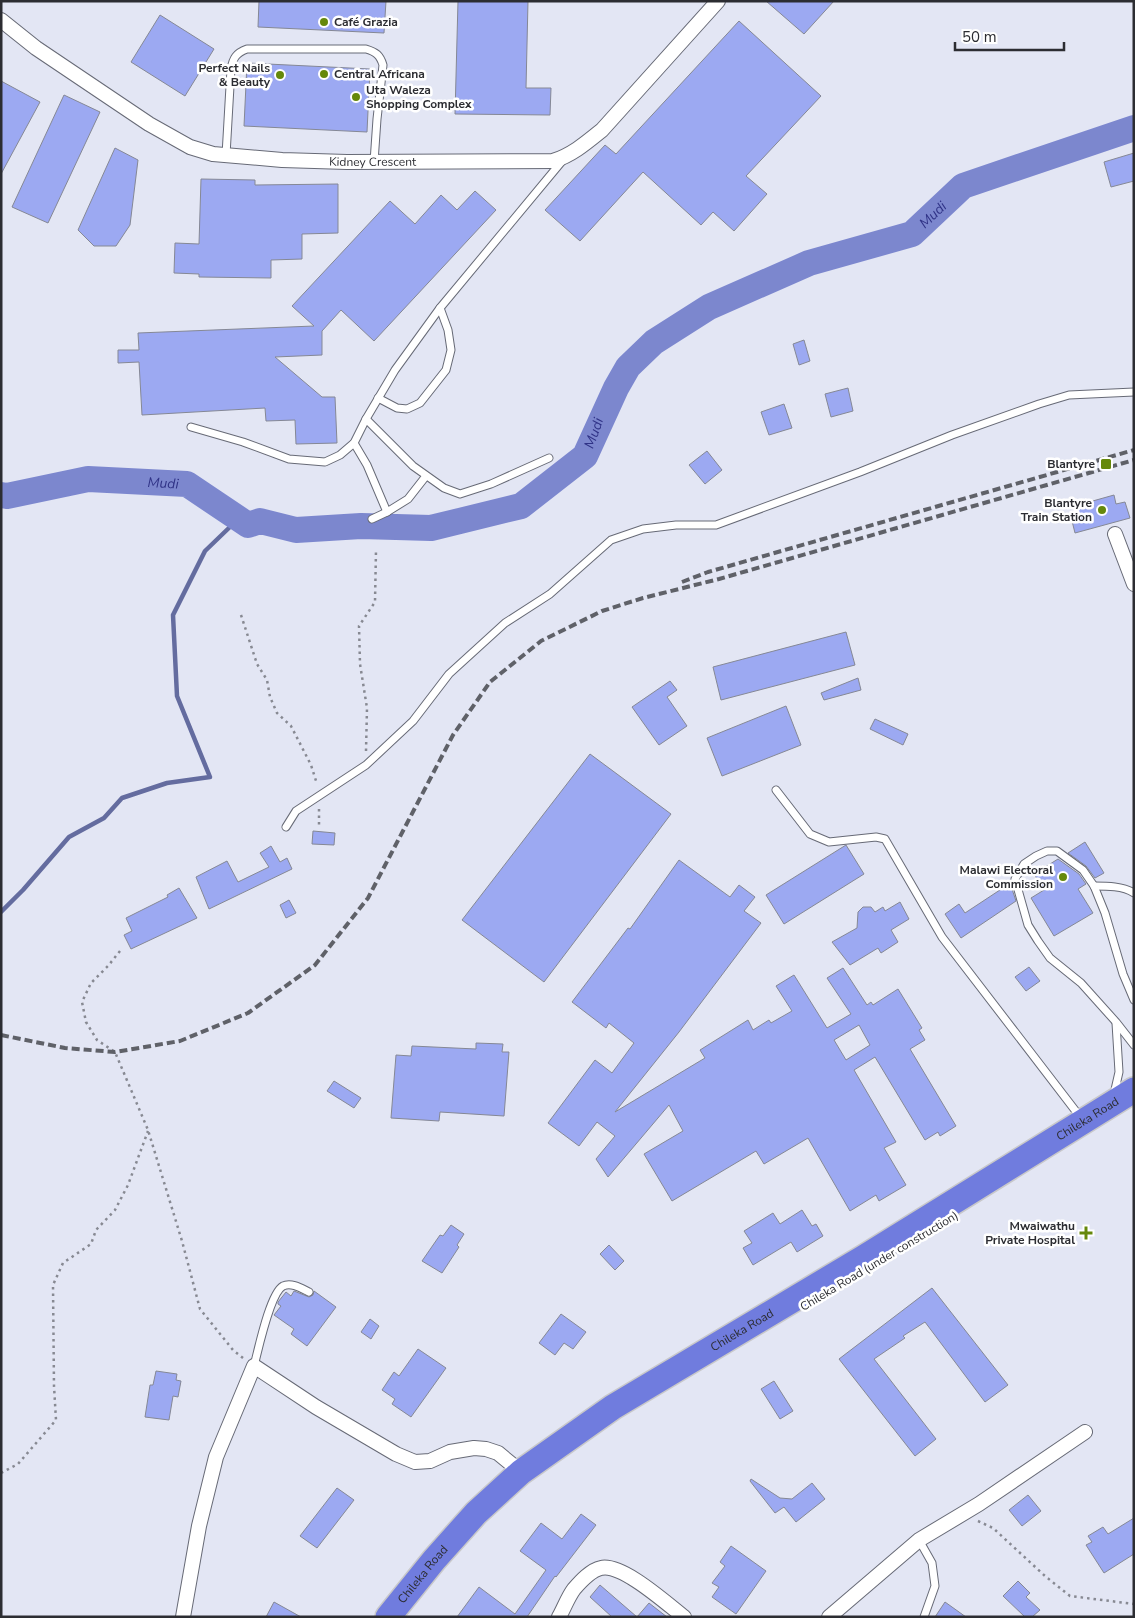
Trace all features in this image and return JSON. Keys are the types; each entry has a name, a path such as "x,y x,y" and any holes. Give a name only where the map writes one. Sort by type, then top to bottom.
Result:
{"highway":[{"name":"Chileka Road","path":"388,1617 434,1560 476,1513 522,1472 614,1407 863,1258 1083,1121 1123,1105 1134,1090"},
{"name":"Chileka Road (under construction)","path":"404,1617 459,1548 529,1482 614,1420 855,1276 1123,1105"}],"street":[{"name":"Kidney Crescent","path":"1,20 36,48 171,137 190,147 213,154 282,160 553,162 580,148 602,130 718,1"},
{"path":"1115,534 1134,584"},
{"path":"183,1617 199,1526 216,1457 254,1366 316,1407 396,1454 415,1462 430,1461 450,1452 474,1448 486,1449 498,1453 522,1472"},
{"path":"829,1617 919,1540 962,1514 1085,1432"},
{"path":"559,1617 573,1590 590,1573 602,1568 615,1569 627,1574 684,1617"}],"lane":[{"path":"226,155 231,69 233,59 238,52 247,49 366,49 376,52 383,65 374,162"},
{"path":"190,427 206,430 289,459 325,462 340,455 354,443 366,418 395,370 440,308 565,157"},
{"path":"378,398 397,408 407,409 420,403 446,370 451,350 448,330 440,308"},
{"path":"286,827 296,811 366,765 413,720 449,674 498,629 550,594 611,540 643,529 676,525 716,525 1039,404 1069,396 1134,392"},
{"path":"366,418 413,466 444,488 460,494 498,481 549,458"},
{"path":"354,443 360,450 388,512"},
{"path":"372,518 388,512 408,499 426,476"},
{"path":"776,790 810,834 829,842 876,837 885,839 942,937 1083,1121"},
{"path":"1134,1000 1123,974 1105,913 1094,886 1082,870 1057,851 1046,851 1024,864 1015,880 1028,925 1050,958 1081,983 1134,1045"},
{"path":"1094,886 1121,888 1134,893"},
{"path":"1116,1022 1123,1105"},
{"path":"254,1366 266,1322 278,1291 284,1286 292,1285 309,1292"},
{"path":"919,1540 932,1563 935,1586 924,1617"}],"path":[{"path":"366,765 367,708 360,664 359,626 375,602 376,550"},
{"path":"241,615 257,664 267,680 270,697 277,713 291,726 311,765 321,795 319,827"},
{"path":"120,952 90,983 82,1002 86,1022 97,1040 116,1052 148,1130 182,1240 200,1309 233,1350 254,1366"},
{"path":"1,1473 18,1464 56,1420 53,1285 63,1263 92,1244 96,1230 115,1210 128,1185 148,1130"},
{"path":"962,1514 993,1528 1045,1576 1070,1596 1134,1604"}],"building":[{"path":"259,1 386,1 384,33 258,27"},
{"path":"458,1 528,1 526,88 551,88 550,115 455,114"},
{"path":"766,1 834,1 804,34"},
{"path":"160,15 214,49 185,96 131,62"},
{"path":"739,21 821,96 746,176 767,194 734,231 713,212 701,225 643,172 580,241 545,210 605,145 616,154"},
{"path":"247,63 370,69 367,132 244,126"},
{"path":"1,81 40,102 1,174"},
{"path":"64,95 100,112 48,223 12,207"},
{"path":"115,148 138,160 130,225 116,246 94,246 78,230"},
{"path":"1134,153 1134,181 1111,187 1104,162"},
{"path":"201,179 255,180 255,185 338,184 338,233 302,234 302,259 271,260 271,278 199,277 199,274 174,273 175,243 199,244"},
{"path":"475,191 496,210 374,341 341,310 322,331 322,355 275,357 322,397 335,397 337,443 296,444 295,420 266,421 265,408 142,415 139,362 118,363 118,350 139,350 138,333 314,326 292,306 390,201 415,224 441,195 457,210"},
{"path":"804,340 810,361 799,365 793,344"},
{"path":"848,388 853,411 831,417 825,394"},
{"path":"784,404 792,428 769,435 761,412"},
{"path":"707,451 722,470 705,484 689,465"},
{"name":"Blantyre Train Station","path":"1114,495 1116,504 1125,502 1130,518 1075,533 1071,517 1078,515 1075,506"},
{"path":"846,632 855,665 721,700 713,667"},
{"path":"858,678 861,690 824,700 821,693"},
{"path":"670,681 677,690 667,697 687,726 659,745 632,707"},
{"path":"786,706 801,745 722,776 707,738"},
{"path":"875,719 908,734 903,745 870,729"},
{"path":"590,754 671,814 544,982 462,920"},
{"path":"313,831 335,833 334,845 312,844"},
{"path":"1085,842 1104,873 1095,878 1086,866 1068,853"},
{"path":"846,845 864,874 784,924 766,895"},
{"path":"271,846 280,862 287,858 292,869 209,909 196,877 227,861 238,882 269,867 260,853"},
{"path":"1058,859 1079,874 1086,884 1078,889 1093,913 1054,936 1031,898 1044,890 1034,874"},
{"path":"679,860 730,897 739,885 755,897 744,911 761,923 679,1032 615,1112 705,1058 700,1050 748,1020 753,1030 769,1020 771,1023 792,1011 776,986 794,975 827,1028 851,1014 827,978 843,968 867,1005 871,1002 873,1005 898,989 922,1028 919,1030 925,1040 910,1049 956,1126 940,1136 938,1132 925,1140 875,1057 854,1070 896,1142 884,1148 906,1185 879,1201 876,1195 850,1211 808,1138 764,1164 756,1151 672,1201 644,1154 683,1131 669,1105 608,1177 596,1159 615,1136 597,1122 579,1146 548,1123 595,1060 612,1073 634,1043 609,1023 606,1028 572,1002 628,928 630,929","holes":["859,1025 870,1045 846,1060 834,1040"]},
{"path":"1009,884 1016,901 961,938 945,914 959,904 965,913"},
{"path":"179,888 197,918 131,949 124,935 132,931 126,918 168,897 167,895"},
{"path":"289,900 296,913 286,918 280,905"},
{"path":"900,902 909,919 891,930 898,942 881,953 878,948 850,965 832,942 857,928 858,912 863,907 871,907 875,912 883,907 885,911"},
{"path":"1029,967 1040,981 1026,991 1015,977"},
{"path":"476,1043 503,1044 502,1052 509,1052 504,1116 440,1112 439,1121 391,1118 396,1055 411,1056 412,1046 476,1049"},
{"path":"334,1081 361,1098 354,1108 327,1091"},
{"path":"802,1210 812,1226 816,1224 823,1236 797,1252 791,1242 753,1265 743,1248 752,1243 744,1231 773,1213 780,1224"},
{"path":"451,1225 464,1234 457,1245 459,1247 442,1273 422,1261 440,1235 443,1236"},
{"path":"609,1245 624,1261 615,1270 600,1254"},
{"path":"932,1288 1008,1385 985,1402 925,1322 903,1336 905,1338 874,1359 936,1439 915,1456 839,1359"},
{"path":"294,1291 309,1297 313,1295 314,1291 336,1307 307,1346 291,1334 294,1329 274,1315 281,1306 278,1302 286,1292 291,1296"},
{"path":"561,1314 586,1332 573,1349 564,1343 555,1355 539,1343"},
{"path":"370,1319 379,1326 371,1339 361,1332"},
{"path":"418,1349 446,1368 411,1417 392,1404 395,1399 382,1390 394,1372 399,1376"},
{"path":"156,1371 177,1374 176,1380 181,1381 178,1397 173,1396 169,1420 145,1417 150,1385 153,1385"},
{"path":"774,1381 793,1411 780,1419 761,1389"},
{"path":"751,1479 780,1498 792,1499 812,1483 825,1499 796,1522 784,1507 775,1513 750,1481"},
{"path":"337,1488 354,1500 317,1548 300,1536"},
{"path":"1028,1495 1041,1511 1022,1526 1009,1510"},
{"path":"581,1514 596,1525 555,1576 527,1617 457,1617 479,1587 515,1614 546,1570 520,1551 541,1523 562,1539"},
{"path":"1134,1518 1134,1554 1104,1573 1086,1545 1092,1542 1088,1536 1103,1527 1108,1534"},
{"path":"731,1546 766,1571 736,1614 712,1597 719,1587 712,1583 725,1566 720,1562"},
{"path":"1018,1581 1030,1593 1026,1597 1040,1610 1032,1617 1025,1617 1003,1596"},
{"path":"600,1585 637,1617 612,1617 590,1597"},
{"path":"274,1602 301,1617 266,1617"},
{"path":"945,1602 966,1617 935,1617"},
{"path":"649,1603 667,1617 637,1617"}],"waterway":[{"name":"Mudi","path":"1,495 7,496 88,479 187,484 248,525 260,521 296,530 361,526 431,528 521,506 585,456 616,388 628,367 654,342 709,307 809,263 912,234 963,186 1134,128"},
{"name":"Mudi","path":"1,912 23,890 69,837 104,818 122,798 167,783 210,777 177,696 173,615 205,551 232,525 275,524 319,535 375,534 466,524 534,501 580,470 609,386 626,364 651,338 697,313 707,303 809,263"}],"railway":[{"path":"682,582 708,572 1134,450"},
{"path":"1,1035 65,1048 115,1052 180,1041 248,1013 315,965 368,898 453,735 490,682 541,641 602,611 643,598 719,579 1134,460"}],"place":[{"name":"Café Grazia","path":"324,22"},
{"name":"Central Africana","path":"324,74"},
{"name":"Perfect Nails & Beauty","path":"280,75"},
{"name":"Uta Waleza Shopping Complex","path":"356,97"},
{"name":"Blantyre","path":"1106,464"},
{"name":"Blantyre Train Station","path":"1102,510"},
{"name":"Malawi Electoral Commission","path":"1063,877"},
{"name":"Mwaiwathu Private Hospital","path":"1086,1233"}]}
